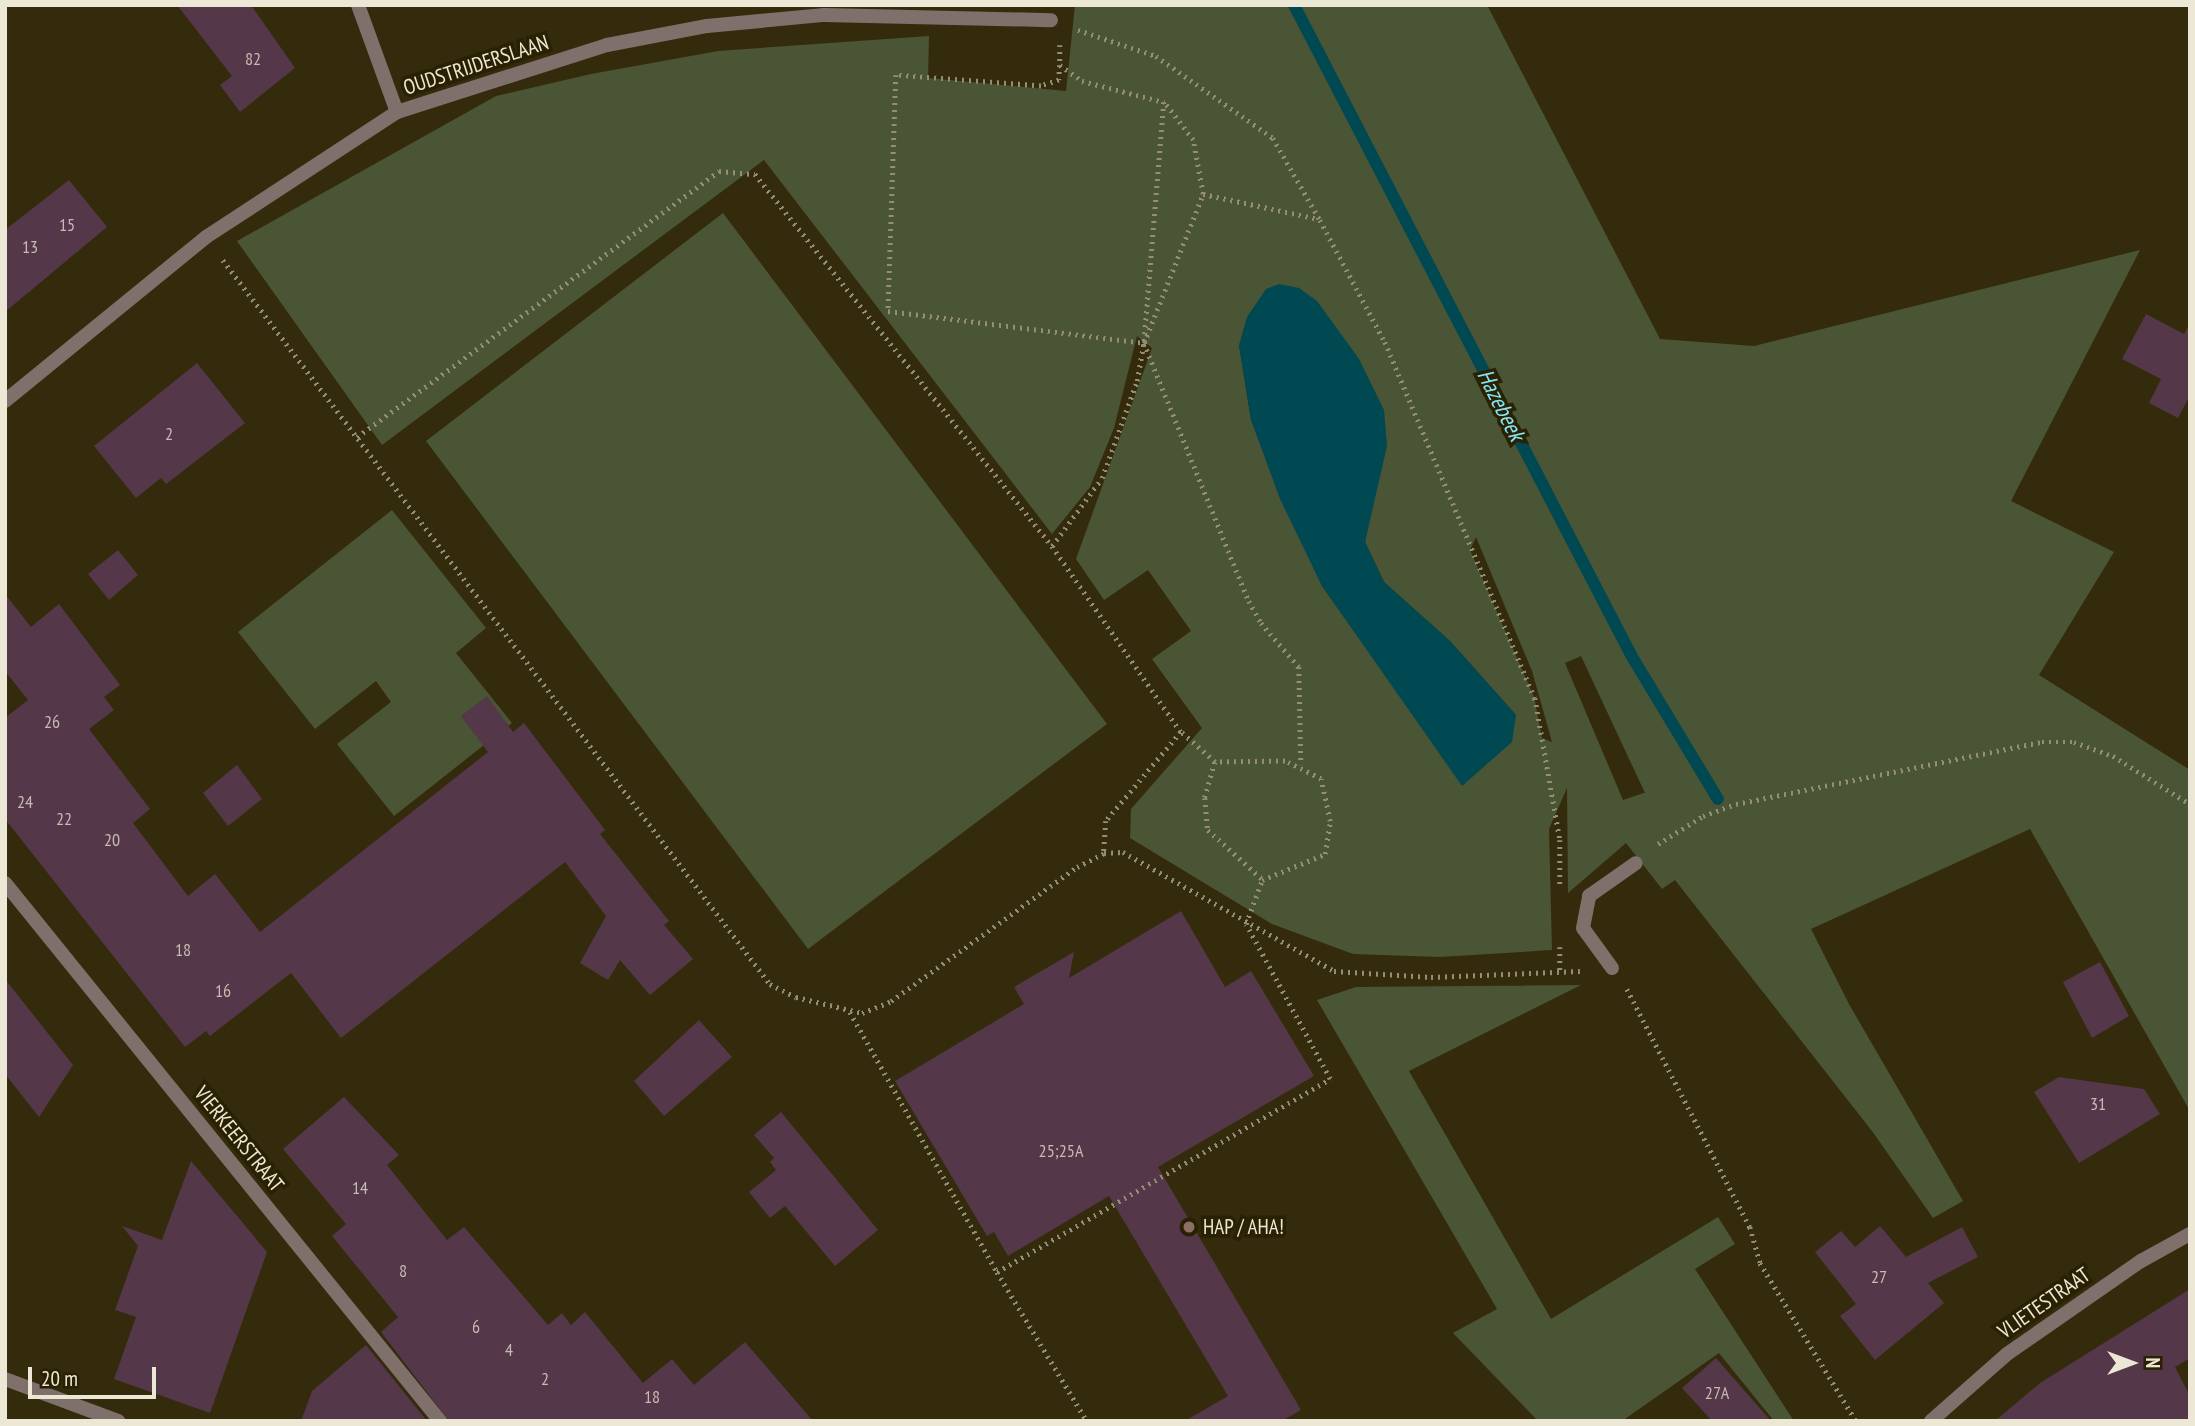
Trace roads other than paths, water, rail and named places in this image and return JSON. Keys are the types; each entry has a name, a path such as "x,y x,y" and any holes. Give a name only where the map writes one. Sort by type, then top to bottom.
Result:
{"street":[{"path":"358,5 397,112"},
{"name":"OUDSTRIJDERSLAAN","path":"5,401 206,237 397,112 607,45 706,26 824,15 1056,22"},
{"path":"1612,968 1583,928 1589,896 1636,863"},
{"name":"VIERKEERSTRAAT","path":"5,883 440,1421"},
{"name":"VLIETESTRAAT","path":"1931,1421 2007,1354 2141,1261 2190,1234"},
{"path":"5,1379 118,1421"}],"water":[{"path":"1279,284 1299,288 1317,301 1359,359 1384,410 1387,446 1365,542 1384,582 1450,641 1516,715 1512,742 1462,786 1322,586 1280,499 1251,420 1239,345 1247,317 1266,289"}],"waterway":[{"name":"Hazebeek","path":"1294,5 1631,655 1718,799"}],"place":[{"name":"HAP / AHA!","path":"1189,1227"}]}
